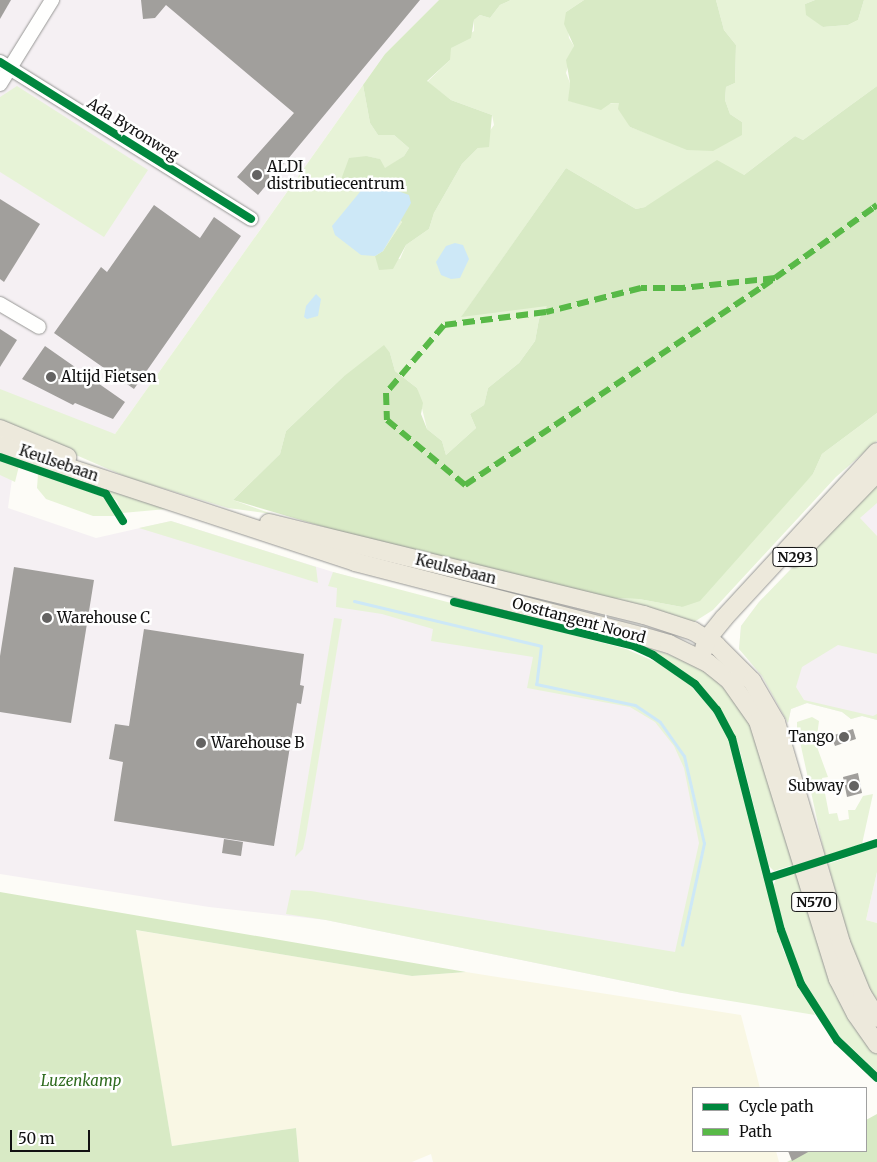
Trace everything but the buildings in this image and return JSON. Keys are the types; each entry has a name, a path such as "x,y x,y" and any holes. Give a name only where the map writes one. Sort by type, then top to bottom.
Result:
{"main road":[{"name":"Keulsebaan","path":"0,429 124,484"},
{"name":"Keulsebaan","path":"0,445 174,500 233,523 354,562 641,636 669,644 700,658"},
{"name":"N293","path":"700,658 877,452"},
{"name":"N293","path":"712,642 877,472"},
{"name":"Keulsebaan","path":"174,500 644,615 712,642"},
{"name":"N570","path":"712,642 752,681 776,722 841,943 862,994 877,1018"},
{"name":"N570","path":"700,658 730,682 758,721 838,979 856,1014 877,1044"}],"street":[{"path":"0,84 5,65 52,0"},
{"name":"Ada Byronweg","path":"5,65 251,219"},
{"path":"0,304 38,327"}],"shaded area":[{"path":"0,0 439,0 385,54 115,434 0,410"},
{"path":"0,474 12,479 8,508 96,538 171,521 333,572 541,629 637,703 686,753 711,846 682,993 326,920 209,907 0,874"},
{"path":"877,480 877,720 862,716 851,719 842,712 807,703 791,709 788,723 762,676 739,649 741,626 759,602"},
{"path":"877,872 877,923 866,920"},
{"path":"135,930 412,976 466,972 741,1015 760,1087 692,1087 692,1152 776,1152 779,1162 433,1162 431,1154 412,1162 299,1162 296,1128 172,1146"}],"green space":[{"path":"439,0 511,0 500,5 490,18 480,15 474,20 471,38 451,48 450,60 427,81 451,100 492,115 489,147 478,148 462,164 434,213 429,229 406,245 393,269 379,270 375,256 383,251 402,222 364,187 361,191 345,186 342,177 349,158 367,156 380,159 385,168 404,156 409,148 394,135 378,135 370,123 363,85 385,54"},
{"path":"511,0 584,0 566,12 569,38 574,46 566,73 570,83 569,101 582,104 620,103 630,127 667,141 742,122 730,114 725,100 726,87 735,83 736,45 724,30 716,0 815,0 805,4 823,27 848,25 858,20 864,0 877,0 877,86 803,140 795,136 744,175 645,207 636,209 566,168 462,316 548,305 539,319 535,341 519,363 488,388 484,405 470,414 476,428 446,455 442,441 427,429 417,388 395,371 390,353 343,377 286,431 280,454 233,500 272,514 228,508 129,478 0,422 0,389 115,434 363,85 370,123 378,135 394,135 409,148 404,156 385,169 379,159 367,156 345,186 361,191 364,187 402,222 383,251 375,256 400,259 406,245 429,229 434,213 462,164 478,148 494,125 492,115 451,100 427,82 450,60 450,48 474,31 474,20 480,15 490,18 500,5"},
{"path":"584,0 716,0 724,30 736,45 735,83 726,87 725,100 730,114 742,122 742,135 713,151 687,150 630,127 618,109 619,103 611,103 601,110 568,101 570,83 566,60 574,46 564,24 566,12"},
{"path":"815,0 864,0 858,20 848,25 823,27 806,15 805,4"},
{"path":"17,86 148,170 104,237 0,172 0,97"},
{"path":"877,86 877,413 822,454 813,474 700,601 682,607 639,599 611,598 395,548 233,500 280,454 286,431 343,377 384,345 390,353 395,371 417,388 423,403 421,414 427,429 442,441 446,455 476,428 470,414 484,405 488,388 519,363 535,341 539,319 547,306 461,317 566,168 636,209 645,207 717,160 744,175 795,136 803,140"},
{"path":"877,413 877,441 836,477 713,610 694,622 611,598 639,599 682,607 813,474 822,454"},
{"path":"0,450 20,462 15,482 0,475"},
{"path":"49,471 68,472 178,508 122,513 117,501 102,488"},
{"path":"38,474 107,498 115,516 93,516 46,499 37,488"},
{"path":"877,480 877,503 860,518 877,536 877,654 838,645 802,667 796,687 804,700 873,716 877,714 877,720 862,716 851,719 842,712 807,703 791,709 788,723 762,676 739,649 741,626 759,602"},
{"path":"171,521 316,567 318,583 139,528"},
{"path":"333,572 626,649 658,663 690,685 712,710 726,733 744,788 783,950 815,1015 682,993 326,920 286,914 291,890 311,891 675,952 699,843 684,768 674,746 655,722 630,707 527,688 533,657 431,641 433,629 382,614 336,607 337,588 328,586"},
{"path":"334,618 342,619 306,835 303,849 295,857"},
{"path":"643,646 682,659 711,675 736,700 750,724 796,864 774,871 769,866 740,751 726,719 700,686 682,670"},
{"path":"812,717 819,721 817,736 820,746 817,747 828,777 822,778 829,814 837,813 839,821 849,819 848,810 855,810 863,796 873,794 862,844 825,856 797,728 797,722"},
{"path":"877,847 877,872 866,920 877,923 877,1007 849,943 828,864"},
{"path":"799,872 829,976 839,1001 861,1036 877,1052 877,1072 837,1034 813,1001 793,958 773,886 776,879"},
{"name":"Luzenkamp","path":"0,892 466,972 412,976 136,930 172,1146 296,1128 299,1162 0,1162"},
{"path":"877,1114 877,1162 787,1162 807,1152 867,1152 867,1119"}],"water":[{"path":"376,183 409,195 411,203 383,251 375,256 361,255 335,235 332,226 364,187"},
{"path":"455,243 463,245 469,259 460,278 451,279 441,275 436,262 446,246"},
{"path":"316,294 321,299 318,316 307,319 304,317 306,306"}],"waterway":[{"path":"354,601 541,646 536,684 635,705 660,722 684,756 704,843 682,945"}],"marked path":[{"path":"775,278 683,288 641,288 546,312 444,325 386,393 387,420 465,485 762,287 775,278 877,205"}],"cycle path":[{"path":"0,62 251,219"},
{"path":"0,457 106,494 123,521"},
{"name":"Oosttangent Noord","path":"454,602 634,646 653,655 695,684 717,710 732,738 781,930 801,984 837,1040 877,1078"},
{"path":"768,878 877,843"}],"place":[{"name":"ALDI distributiecentrum","path":"257,175"},
{"name":"Altijd Fietsen","path":"51,377"},
{"name":"Warehouse C","path":"47,618"},
{"name":"Tango","path":"844,737"},
{"name":"Warehouse B","path":"201,743"},
{"name":"Subway","path":"854,786"}]}
